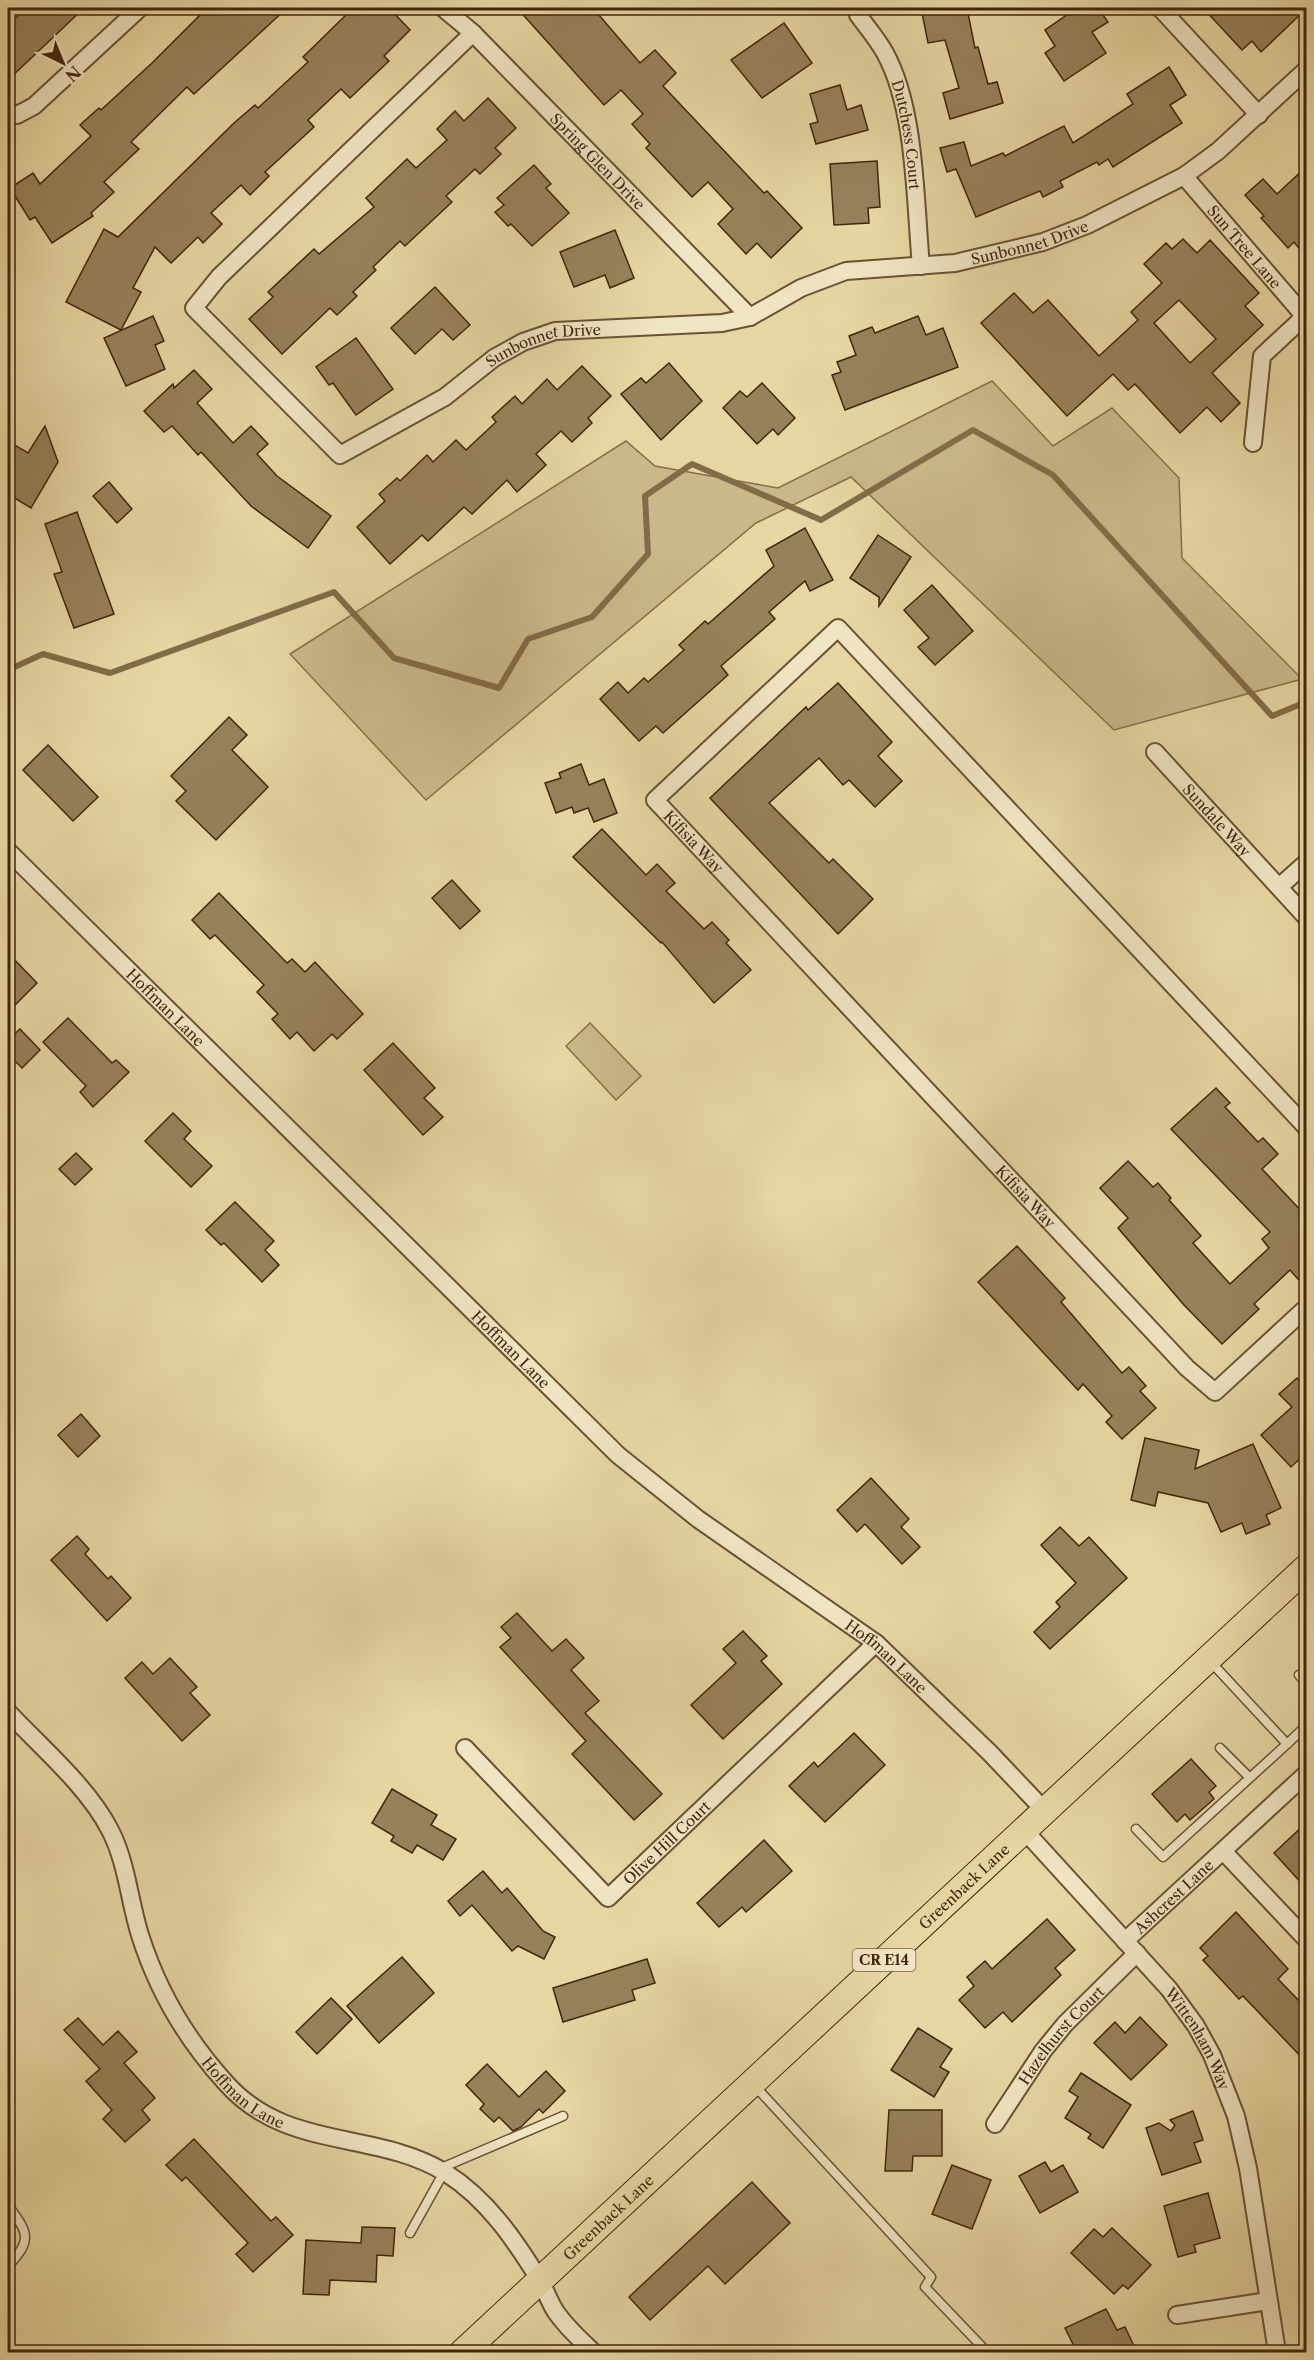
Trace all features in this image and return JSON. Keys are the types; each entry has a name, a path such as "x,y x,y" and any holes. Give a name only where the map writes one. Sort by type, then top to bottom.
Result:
{"main road":[{"name":"Greenback Lane","path":"463,2352 1306,1568"}],"street":[{"path":"8,111 17,115 34,106 140,8"},
{"name":"Spring Glen Drive","path":"443,8 474,33 750,317"},
{"path":"1160,8 1258,115"},
{"name":"Dutchess Court","path":"858,15 885,53 900,90 907,122 921,266"},
{"name":"Sunbonnet Drive","path":"474,33 219,277 194,308 340,455 445,398 494,358 523,342 555,331 722,323 750,317 801,288 846,271 955,263 1043,242 1087,225 1184,176 1218,152 1306,70"},
{"name":"Sun Tree Lane","path":"1184,176 1306,317 1262,356 1253,443"},
{"name":"Kifisia Way","path":"1306,1126 838,628 655,800 1187,1368 1215,1392 1306,1308"},
{"name":"Sundale Way","path":"1155,752 1306,917"},
{"name":"Hoffman Lane","path":"8,851 618,1455 698,1519 876,1643 990,1753 1044,1810"},
{"path":"1279,887 1306,863"},
{"name":"Olive Hill Court","path":"465,1748 608,1898 876,1643"},
{"name":"Hoffman Lane","path":"8,1712 91,1801 110,1829 123,1860 141,1936 169,2003 197,2049 226,2083 247,2104 275,2121 306,2132 397,2153 441,2171 472,2192 496,2216 540,2281 556,2312 593,2352"},
{"name":"Ashcrest Lane","path":"1125,1941 1306,1774"},
{"name":"Wittenham Way","path":"1024,1830 1169,1989 1196,2026 1225,2085 1236,2116 1248,2168 1277,2352"},
{"name":"Ashcrest Lane","path":"1222,1851 1306,1939"},
{"name":"Hazelhurst Court","path":"995,2124 1043,2051 1065,2024 1137,1953"},
{"path":"1177,2315 1268,2301"}],"lane":[{"path":"1208,1659 1287,1744"},
{"path":"1299,1675 1306,1683"},
{"path":"1136,1829 1163,1857 1306,1726"},
{"path":"1220,1748 1249,1777"},
{"path":"752,2084 931,2277 926,2287 987,2352"},
{"path":"410,2233 441,2171 563,2116"},
{"path":"8,2205 26,2237 24,2248 8,2265"}],"shaded area":[{"path":"992,381 1053,446 1112,408 1179,478 1182,558 1302,679 1114,730 851,477 756,523 426,800 290,654 626,441 655,466 778,488"},
{"path":"590,1023 641,1076 616,1100 566,1046"}],"building":[{"path":"27,8 84,8 8,80 8,25"},
{"path":"207,8 287,8 194,94 187,87 131,142 139,149 104,182 114,192 91,213 93,216 52,243 35,217 30,220 10,188 33,173 40,184 91,136 80,125 99,108 101,110"},
{"path":"362,8 389,8 410,30 384,56 389,61 350,98 341,89 308,120 314,127 265,172 269,176 250,195 241,185 211,213 222,224 203,243 198,237 171,263 155,247 133,288 141,292 121,330 66,302 104,229 118,237 234,123 255,105 258,108 308,62 303,57 350,11 354,15"},
{"path":"517,8 593,8 640,63 655,50 676,73 663,86 764,193 767,191 802,228 771,258 757,243 746,254 718,224 733,209 708,182 692,197 646,148 650,144 632,124 643,114 621,90 604,105"},
{"path":"921,8 967,8 975,48 978,47 988,84 997,82 1003,103 950,119 943,93 959,88 945,40 928,43"},
{"path":"1077,8 1098,8 1108,22 1092,32 1106,53 1064,81 1045,53 1055,46 1045,30"},
{"path":"1203,8 1306,9 1261,52 1252,41 1242,50"},
{"path":"784,23 812,63 762,98 731,60"},
{"path":"1169,67 1186,95 1170,105 1182,123 1113,167 1108,159 1099,165 1097,162 1060,181 1063,187 1043,197 1040,191 976,217 956,169 947,172 940,148 964,142 971,166 1003,153 1005,156 1064,126 1073,143 1133,104 1127,94"},
{"path":"840,85 847,110 861,105 868,130 816,144 810,124 818,122 810,94"},
{"path":"488,98 516,128 495,148 501,154 480,174 475,169 446,196 452,202 405,246 400,241 373,267 376,270 353,292 357,296 337,315 330,308 282,354 249,319 273,297 268,292 314,249 319,254 374,207 366,198 407,159 416,168 447,140 437,129 455,111 464,121"},
{"path":"877,161 880,207 868,208 869,223 834,225 830,164"},
{"path":"534,165 551,184 546,188 569,213 532,246 511,224 508,226 495,212 504,205 497,198"},
{"path":"1306,167 1306,257 1294,242 1288,248 1261,218 1264,216 1245,195 1263,179 1277,194"},
{"path":"615,230 634,278 610,288 605,275 574,287 560,252"},
{"path":"1183,239 1197,253 1210,240 1259,293 1245,306 1263,325 1212,373 1240,403 1221,422 1207,407 1180,433 1135,384 1128,390 1113,374 1067,416 981,323 1014,293 1033,313 1048,300 1099,356 1138,320 1131,312 1162,283 1144,264 1166,243 1172,249","holes":["1179,300 1216,339 1190,363 1154,323"]},
{"path":"435,287 470,325 453,340 442,329 415,354 391,328"},
{"path":"153,316 164,341 155,345 165,369 126,386 104,338"},
{"path":"918,316 926,335 943,328 958,367 845,410 832,375 841,372 837,362 856,355 849,336 872,327 875,333"},
{"path":"356,338 393,389 356,415 333,383 329,385 316,367"},
{"path":"669,363 702,401 661,440 621,394 641,378 646,383"},
{"path":"582,366 611,396 588,418 592,423 572,442 561,431 536,454 546,465 517,492 507,480 472,514 464,507 428,541 422,535 390,564 357,527 385,501 379,494 397,478 400,481 427,455 433,462 456,440 466,450 496,422 492,417 515,396 522,404 547,379 557,390"},
{"path":"194,370 212,389 197,403 233,443 251,426 268,444 257,454 277,476 331,516 308,548 251,506 201,452 198,455 172,426 164,432 144,411 173,384 174,388"},
{"path":"762,383 795,418 778,435 773,429 757,444 723,408 740,391 747,397"},
{"path":"45,426 58,462 31,508 8,494 8,441 28,453"},
{"path":"109,482 132,509 117,523 93,496"},
{"path":"77,512 114,614 74,628 54,574 62,572 45,524"},
{"path":"805,528 833,580 810,591 805,581 769,612 775,619 721,666 728,675 663,733 656,726 639,741 600,699 618,682 628,693 644,678 648,682 684,650 679,645 705,621 708,624 774,566 766,550"},
{"path":"878,535 911,557 879,606 879,597 850,578"},
{"path":"932,585 973,631 935,665 918,647 929,638 904,610"},
{"path":"838,683 892,742 878,756 902,781 875,807 849,780 843,785 819,758 769,803 829,863 833,859 873,899 838,934 710,798 806,707 808,710"},
{"path":"229,717 247,735 232,750 268,787 216,840 176,801 186,791 171,776"},
{"path":"48,745 98,797 73,821 23,770"},
{"path":"581,764 589,785 604,779 617,813 594,822 588,808 574,813 572,807 556,813 545,783 561,778 559,773"},
{"path":"602,829 646,875 657,864 675,883 666,891 704,929 712,922 729,940 726,943 751,970 714,1003 662,942 573,857"},
{"path":"452,880 480,911 460,929 432,898"},
{"path":"219,893 287,963 292,959 305,972 315,962 363,1014 337,1039 332,1034 314,1051 297,1032 290,1039 272,1019 278,1014 257,992 264,985 215,935 210,939 192,920"},
{"path":"8,953 37,983 8,1012"},
{"path":"68,1018 112,1063 116,1060 129,1072 93,1107 80,1092 86,1086 43,1042"},
{"path":"20,1029 40,1050 22,1068 8,1054 8,1040"},
{"path":"393,1043 435,1088 424,1098 443,1117 423,1135 364,1070"},
{"path":"1216,1088 1230,1103 1225,1107 1258,1142 1263,1138 1278,1154 1262,1169 1306,1216 1306,1288 1290,1270 1254,1304 1259,1309 1222,1344 1184,1305 1118,1228 1128,1218 1100,1188 1128,1161 1153,1187 1158,1183 1171,1198 1169,1200 1201,1236 1193,1243 1230,1284 1269,1248 1262,1239 1270,1232 1171,1129"},
{"path":"173,1113 191,1131 184,1139 212,1166 191,1187 145,1141"},
{"path":"76,1153 92,1169 75,1185 59,1169"},
{"path":"235,1202 274,1241 265,1250 279,1265 262,1282 224,1243 221,1245 206,1230"},
{"path":"1017,1246 1065,1298 1061,1302 1122,1373 1129,1367 1146,1386 1140,1391 1156,1408 1122,1439 1106,1422 1112,1416 1083,1384 1078,1390 978,1282"},
{"path":"1297,1378 1306,1388 1306,1453 1291,1467 1261,1435 1292,1407 1279,1394"},
{"path":"81,1414 100,1436 78,1457 58,1435"},
{"path":"1145,1438 1199,1450 1195,1469 1253,1444 1281,1508 1266,1515 1270,1524 1246,1534 1242,1523 1221,1532 1208,1503 1158,1492 1155,1506 1131,1500"},
{"path":"871,1478 909,1519 901,1527 920,1547 902,1564 865,1524 857,1532 837,1510"},
{"path":"1060,1527 1079,1546 1089,1537 1127,1578 1050,1649 1034,1632 1060,1607 1056,1602 1076,1583 1041,1545"},
{"path":"77,1536 89,1549 85,1554 108,1579 111,1576 131,1598 107,1621 51,1560"},
{"path":"517,1613 552,1651 566,1639 584,1658 571,1670 599,1701 585,1713 662,1794 634,1820 572,1754 586,1741 500,1647 511,1638 501,1627"},
{"path":"743,1631 767,1656 761,1661 782,1684 723,1739 691,1705 736,1663 723,1649"},
{"path":"170,1658 197,1687 190,1693 210,1715 182,1741 125,1678 142,1662 153,1674"},
{"path":"854,1733 885,1765 825,1822 789,1786 814,1762 818,1767"},
{"path":"1191,1759 1216,1786 1209,1792 1214,1799 1190,1820 1185,1814 1177,1822 1152,1794"},
{"path":"392,1789 437,1815 431,1825 456,1839 443,1860 417,1845 412,1853 391,1841 394,1836 372,1823"},
{"path":"1306,1823 1306,1888 1274,1853"},
{"path":"764,1840 792,1871 746,1912 742,1907 719,1927 697,1903"},
{"path":"483,1871 502,1893 507,1888 543,1931 555,1937 544,1959 518,1946 512,1951 472,1905 460,1916 448,1901"},
{"path":"1236,1912 1288,1969 1278,1979 1306,2008 1306,2062 1243,1996 1239,1999 1203,1960 1208,1956 1200,1948"},
{"path":"1047,1919 1075,1950 1055,1968 1061,1975 1012,2022 1003,2012 985,2028 959,2000 974,1986 967,1977 985,1961 992,1969"},
{"path":"402,1957 434,1993 379,2043 347,2006"},
{"path":"647,1959 655,1983 632,1990 635,2000 563,2022 553,1988"},
{"path":"331,1998 352,2019 317,2054 296,2032"},
{"path":"1140,2017 1167,2045 1131,2080 1094,2043 1115,2022 1125,2033"},
{"path":"78,2018 103,2045 118,2031 137,2052 124,2063 155,2098 142,2110 150,2120 125,2142 103,2119 112,2110 86,2081 100,2069 64,2030"},
{"path":"918,2028 952,2049 940,2067 949,2072 934,2097 891,2070"},
{"path":"487,2064 519,2097 546,2071 565,2091 543,2113 539,2109 521,2127 513,2131 499,2117 494,2122 480,2109 484,2104 466,2085"},
{"path":"1081,2073 1131,2105 1103,2148 1088,2138 1091,2134 1065,2118 1078,2097 1069,2091"},
{"path":"889,2110 942,2110 942,2156 913,2156 912,2171 885,2171"},
{"path":"1193,2111 1203,2140 1194,2143 1201,2162 1162,2175 1146,2128 1159,2123 1171,2131 1175,2125 1170,2120"},
{"path":"194,2139 271,2221 276,2217 293,2235 253,2272 236,2254 248,2243 186,2177 182,2181 166,2165"},
{"path":"1045,2162 1051,2172 1063,2165 1078,2192 1040,2213 1019,2176"},
{"path":"952,2165 991,2180 972,2229 932,2214"},
{"path":"752,2182 790,2223 725,2284 708,2266 650,2320 629,2297"},
{"path":"1208,2193 1220,2238 1194,2245 1196,2252 1178,2257 1164,2206"},
{"path":"362,2227 395,2228 393,2256 377,2255 376,2282 330,2280 329,2295 303,2294 306,2240 361,2243"},
{"path":"1112,2228 1151,2265 1128,2289 1123,2285 1114,2294 1071,2253 1094,2229 1103,2237"},
{"path":"1106,2309 1117,2330 1125,2327 1134,2346 1120,2352 1077,2352 1065,2328"}],"waterway":[{"path":"8,670 43,654 110,673 334,592 394,658 499,688 528,639 592,617 648,554 645,496 692,464 821,520 973,430 1053,475 1272,716 1306,702"}]}
